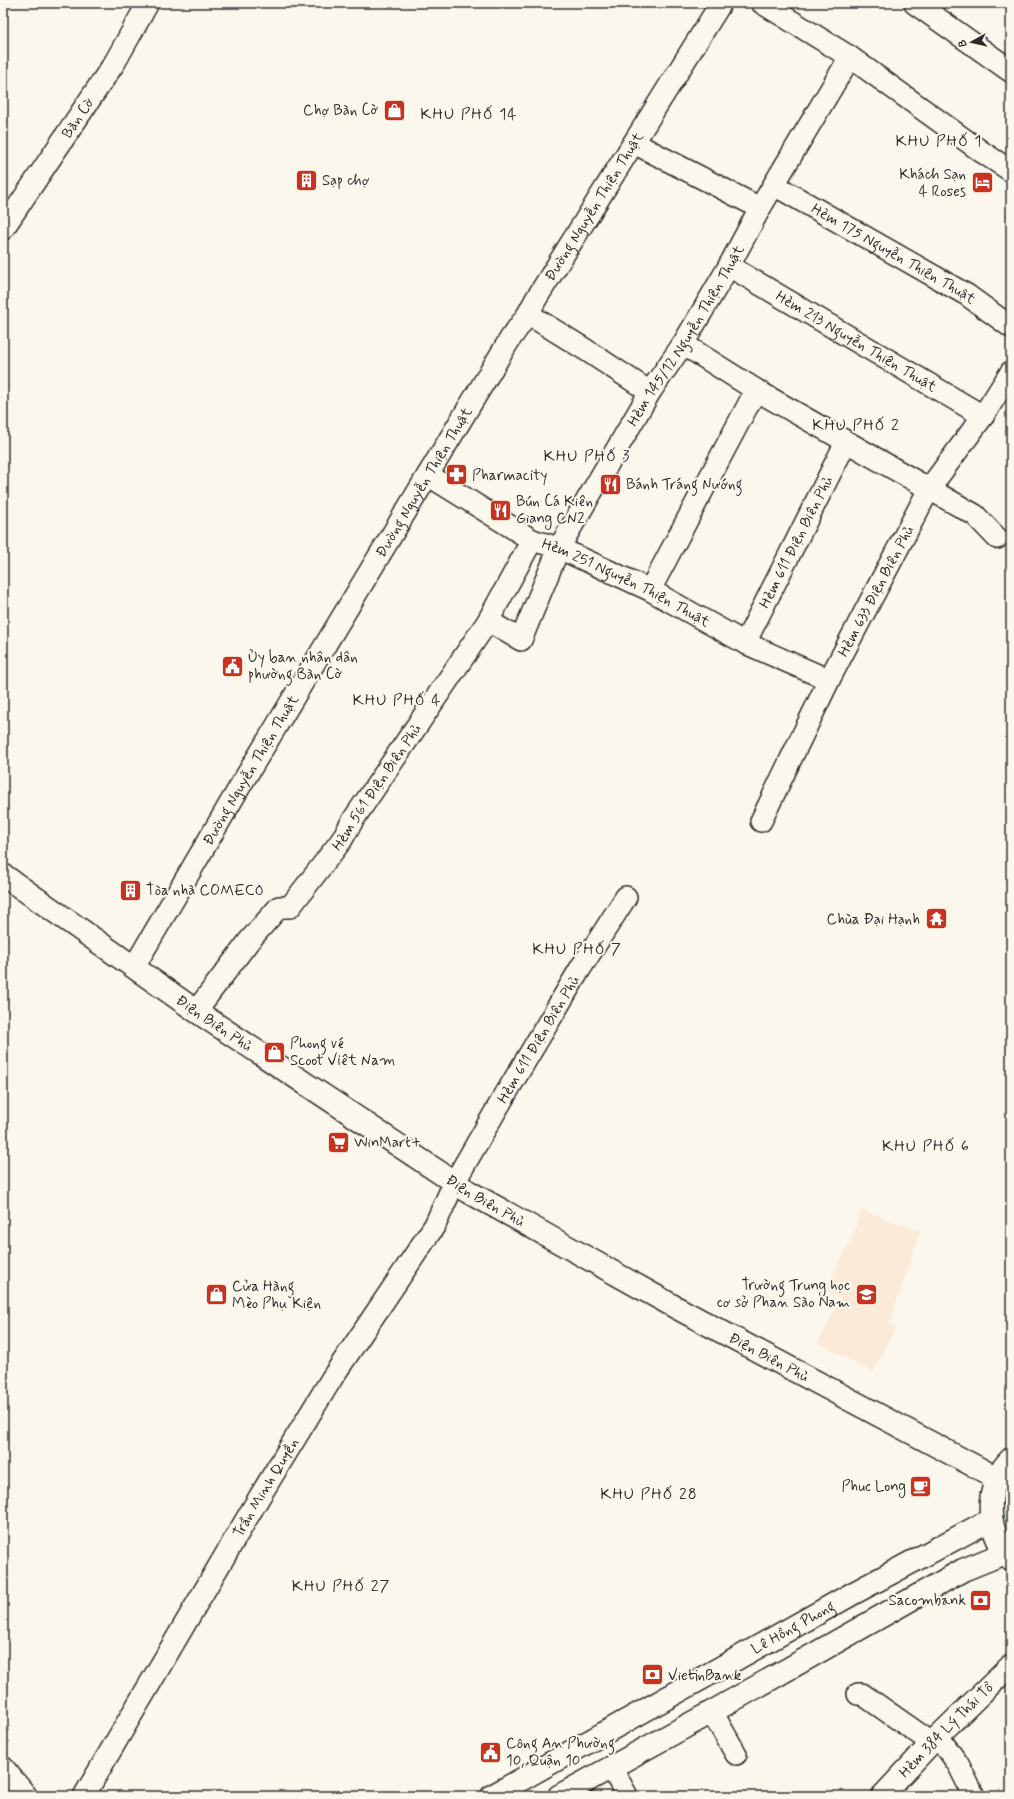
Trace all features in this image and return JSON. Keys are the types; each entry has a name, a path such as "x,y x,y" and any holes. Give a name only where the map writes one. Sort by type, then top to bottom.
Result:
{"main road":[{"path":"915,3 1011,71"},
{"name":"Điện Biên Phủ","path":"3,875 196,1011 454,1183 677,1308 997,1478"},
{"path":"559,1796 612,1768 964,1570 1008,1556 997,1540 990,1520 992,1493 997,1478 1011,1459"},
{"name":"Lê Hồng Phong","path":"492,1796 845,1598 990,1520"},
{"path":"3,1768 26,1796"}],"street":[{"name":"Bàn Cờ","path":"3,229 115,62 148,3"},
{"name":"Đường Nguyễn Thiện Thuật","path":"134,967 242,783 510,339 528,314 540,292 721,3"},
{"path":"762,3 850,57 982,152 1011,171"},
{"name":"Hẻm 145/12 Nguyễn Thiện Thuật","path":"488,621 521,640 559,548 650,392 683,344 729,266 760,208 850,57"},
{"path":"634,143 760,208"},
{"name":"Hẻm 175 Nguyễn Thiện Thuật","path":"774,185 967,295 1011,327"},
{"name":"Hẻm 213 Nguyễn Thiện Thuật","path":"729,266 983,416"},
{"path":"528,314 650,392"},
{"path":"683,344 756,390 974,515 997,538"},
{"name":"Hẻm 633 Ðiện Biên Phủ","path":"761,821 828,680 929,488 983,416 1011,372"},
{"path":"650,590 756,390"},
{"name":"Hẻm 611 Ðiện Biên Phủ","path":"745,643 846,442"},
{"name":"Hẻm 251 Nguyễn Thiện Thuật","path":"428,475 532,540 559,548 650,590 745,643 828,680"},
{"name":"Hẻm 561 Ðiện Biên Phủ","path":"196,1011 249,941 279,907 290,908 341,841 358,813 488,621 532,540"},
{"name":"Hẻm 611 Điện Biên Phủ","path":"454,1183 580,969 626,897"},
{"name":"Trần Minh Quyền","path":"84,1796 253,1508 336,1372 435,1225 454,1183"},
{"name":"Hẻm 384 Lý Thái Tổ","path":"882,1796 935,1740 1011,1665"},
{"path":"858,1694 862,1694 935,1740 958,1764 974,1796"},
{"path":"712,1712 736,1754"},
{"path":"612,1768 627,1796"}],"shaded area":[{"name":"Trường Trung học cơ sở Phan Sào Nam","path":"861,1210 920,1231 889,1325 895,1328 873,1372 818,1343 841,1298 825,1290 851,1240"}],"place":[{"name":"Chợ Bàn Cờ","path":"394,110"},
{"name":"Sạp chợ","path":"306,180"},
{"name":"Khách Sạn 4 Roses","path":"982,183"},
{"name":"Pharmacity","path":"456,475"},
{"name":"Bánh Tráng Nướng","path":"611,484"},
{"name":"Bún Cá Kiên Giang CN2","path":"501,510"},
{"name":"Ủy ban nhân dân phường Bàn Cờ","path":"232,666"},
{"name":"Tòa nhà COMECO","path":"131,890"},
{"name":"Chùa Đại Hạnh","path":"936,919"},
{"name":"Phong vé Scoot Viêt Nam","path":"275,1052"},
{"name":"WinMart+","path":"338,1142"},
{"name":"Trường Trung học cơ sở Phan Sào Nam","path":"866,1294"},
{"name":"Cửa Hàng Mèo Phụ Kiện","path":"217,1295"},
{"name":"Phuc Long","path":"921,1486"},
{"name":"Sacombank","path":"981,1600"},
{"name":"VietinBank","path":"652,1675"},
{"name":"Công An Phường 10, Quận 10","path":"490,1752"}],"district":[{"name":"KHU PHỐ 14","path":"469,113"},
{"name":"KHU PHỐ 1","path":"939,140"},
{"name":"KHU PHỐ 2","path":"856,424"},
{"name":"KHU PHỐ 3","path":"587,455"},
{"name":"KHU PHỐ 4","path":"397,699"},
{"name":"KHU PHỐ 7","path":"577,948"},
{"name":"KHU PHỐ 6","path":"926,1145"},
{"name":"KHU PHỐ 28","path":"649,1493"},
{"name":"KHU PHỐ 27","path":"341,1585"}]}
